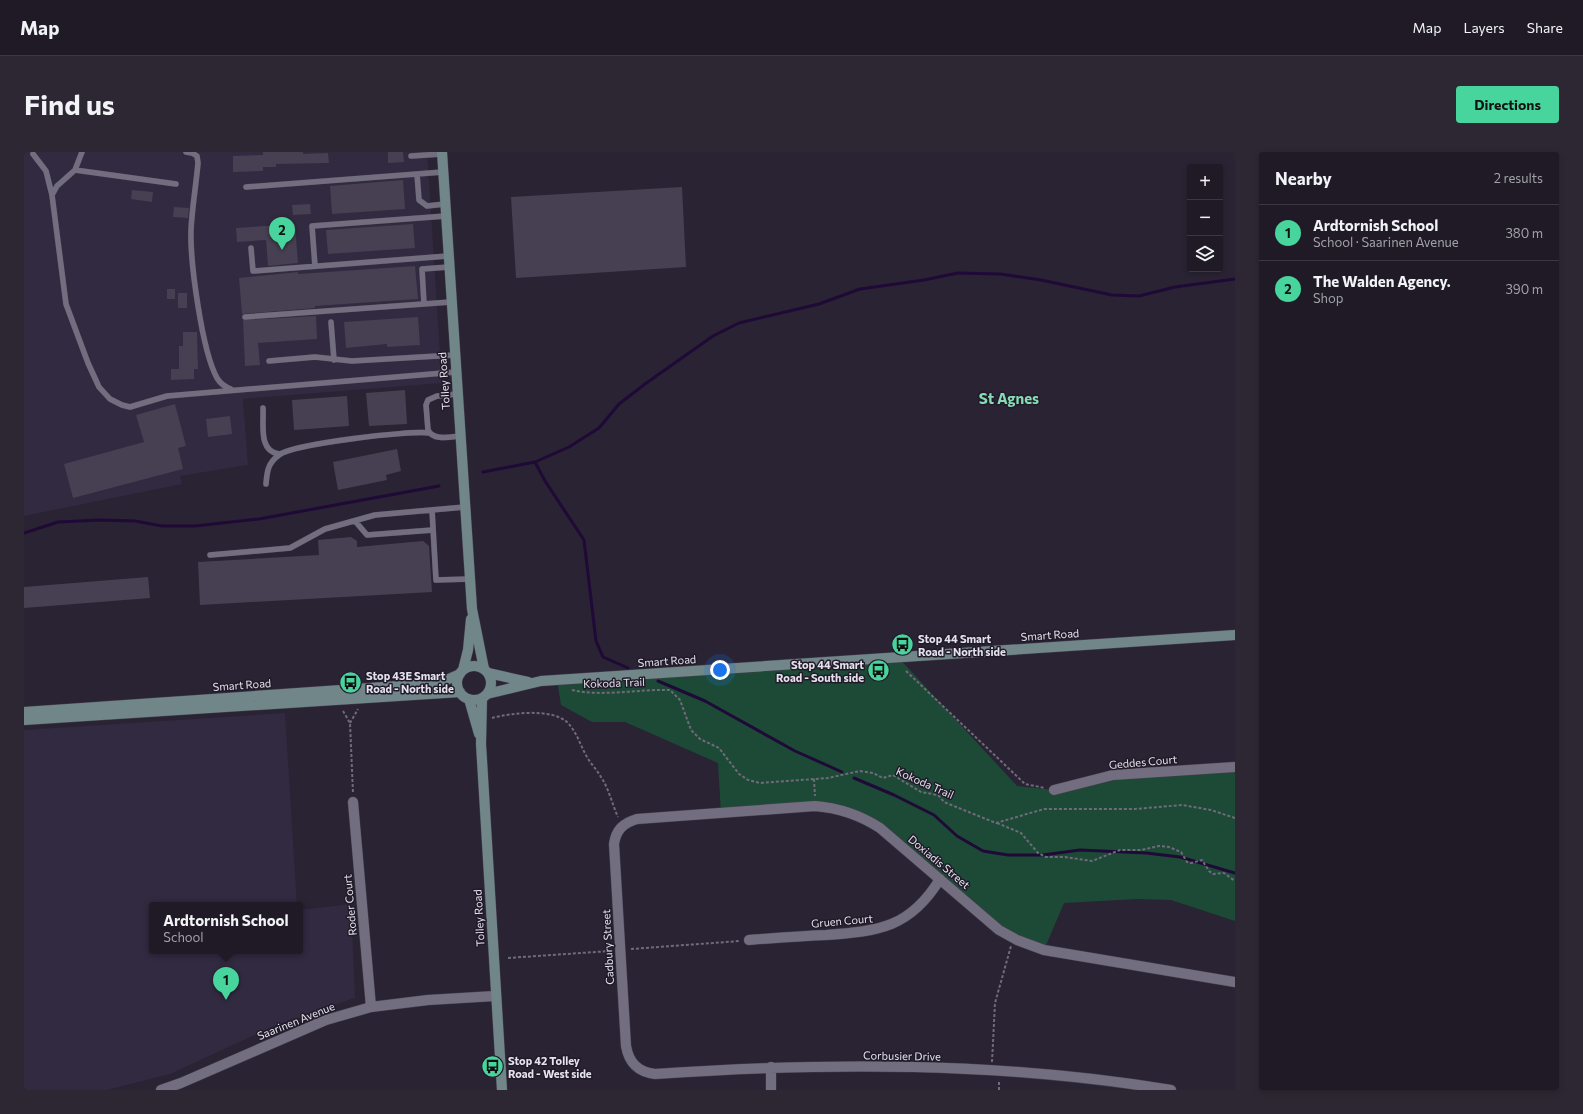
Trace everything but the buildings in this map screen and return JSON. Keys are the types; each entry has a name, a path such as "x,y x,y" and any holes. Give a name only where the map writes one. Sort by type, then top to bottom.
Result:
{"main road":[{"name":"Tolley Road","path":"442,153 472,609 486,671"},
{"name":"Tolley Road","path":"461,672 468,650 472,609"},
{"name":"Smart Road","path":"485,696 532,682 1235,635"},
{"path":"473,666 486,671 491,684 485,696 469,699 460,692 457,681 461,672 473,666"},
{"name":"Smart Road","path":"486,671 532,682"},
{"name":"Smart Road","path":"24,712 428,684 444,681 461,672"},
{"name":"Smart Road","path":"24,720 460,692"},
{"name":"Tolley Road","path":"485,696 481,744 495,996 502,1090"},
{"name":"Tolley Road","path":"469,699 481,744"}],"street":[{"name":"Geddes Court","path":"1054,790 1113,775 1235,768"},
{"name":"Roder Court","path":"353,802 371,1007"},
{"name":"Doxiadis Street","path":"621,826 627,822 637,819 815,806 841,810 869,821 999,930 1030,946 1056,952 1235,982"},
{"name":"Cadbury Street","path":"621,826 615,836 614,844 626,1046 627,1054 634,1066"},
{"name":"Gruen Court","path":"749,940 876,930 892,925 911,913 932,893 940,879"},
{"name":"Saarinen Avenue","path":"161,1090 183,1087 326,1020 371,1007 428,1000 495,996"},
{"name":"Corbusier Drive","path":"634,1066 647,1073 655,1074 771,1067 889,1067 992,1070 1046,1074 1171,1090"},
{"path":"771,1067 771,1090"}],"lane":[{"path":"52,195 57,186 75,170 82,152"},
{"path":"186,152 192,152 197,156 198,163 191,246 200,315 213,369 217,378 224,387 233,390"},
{"path":"411,156 442,153"},
{"path":"33,154 46,171 52,195 66,304 88,363 99,387 110,399 122,405 130,406 167,396 196,395 233,390 456,372"},
{"path":"75,170 176,184"},
{"path":"246,187 443,172"},
{"path":"417,174 419,200 427,206 445,204"},
{"path":"315,266 312,226 446,216"},
{"path":"251,248 253,271 448,256"},
{"path":"424,304 422,269 449,267"},
{"path":"245,317 451,302"},
{"path":"331,322 334,360"},
{"path":"269,361 315,357 352,362 455,355"},
{"path":"430,433 426,406 428,400 437,396 457,394"},
{"path":"263,408 265,445 268,450 280,454"},
{"path":"266,484 267,469 280,454 295,448 368,437 430,433 441,437 460,436"},
{"path":"210,555 290,548 325,530 375,515 465,507"},
{"path":"432,510 436,580 470,579"},
{"path":"355,521 367,535 433,530"}],"path":[{"path":"906,671 1025,784 1054,790"},
{"name":"Kokoda Trail","path":"571,690 587,694 629,690 670,690 680,700 691,730 700,739 719,748 739,774 748,780 760,783 814,779 839,776 860,771 873,773 883,778 893,775 921,792 938,795 944,802 1021,833 1038,853 1046,857 1065,857 1092,861 1120,850 1141,850 1159,846 1169,847 1180,852 1187,862 1191,863 1202,860 1209,871 1213,874 1224,873 1235,881"},
{"path":"350,723 358,709"},
{"path":"343,710 350,723 353,802"},
{"path":"490,718 508,714 535,714 555,716 566,722 577,735 587,757 602,778 621,826"},
{"path":"814,779 815,806"},
{"path":"996,822 1044,809 1135,809 1182,805 1211,810 1235,818"},
{"path":"992,1070 995,1003 1011,945"}],"shaded area":[{"path":"24,152 427,152 442,383 243,399 248,465 180,476 182,484 24,516"},
{"path":"285,713 297,902 149,902 149,954 303,954 303,910 351,904 355,998 276,1025 170,1074 107,1090 24,1090 24,730"}],"green space":[{"path":"898,657 1017,786 1054,790 1113,775 1235,767 1235,921 1171,900 1137,899 1064,903 1044,950 1013,938 880,828 832,808 721,813 718,763 625,722 592,722 561,705 557,680"}],"waterway":[{"path":"483,472 535,462 569,447 599,428 619,404 645,384 713,336 739,323 819,304 860,289 924,280 958,273 1000,274 1041,280 1112,295 1139,296 1175,287 1235,279"},
{"path":"535,462 545,481 584,540 596,641 603,657 628,668"},
{"path":"24,533 58,522 100,520 135,521 162,526 195,526 259,519 439,486"},
{"path":"658,681 705,701 795,751 842,772"},
{"path":"854,778 894,795 934,815 957,836 983,851 1008,855 1043,855 1080,850 1146,853 1180,857 1235,873"}],"place":[{"name":"The Walden Agency.","path":"282,250"},
{"name":"Stop 44 Smart Road - North side","path":"902,645"},
{"name":"Stop 44 Smart Road - South side","path":"879,671"},
{"name":"Stop 43E Smart Road - North side","path":"351,682"},
{"name":"Ardtornish School","path":"226,1000"},
{"name":"Stop 42 Tolley Road - West side","path":"492,1067"}],"district":[{"name":"St Agnes","path":"1009,399"}]}
